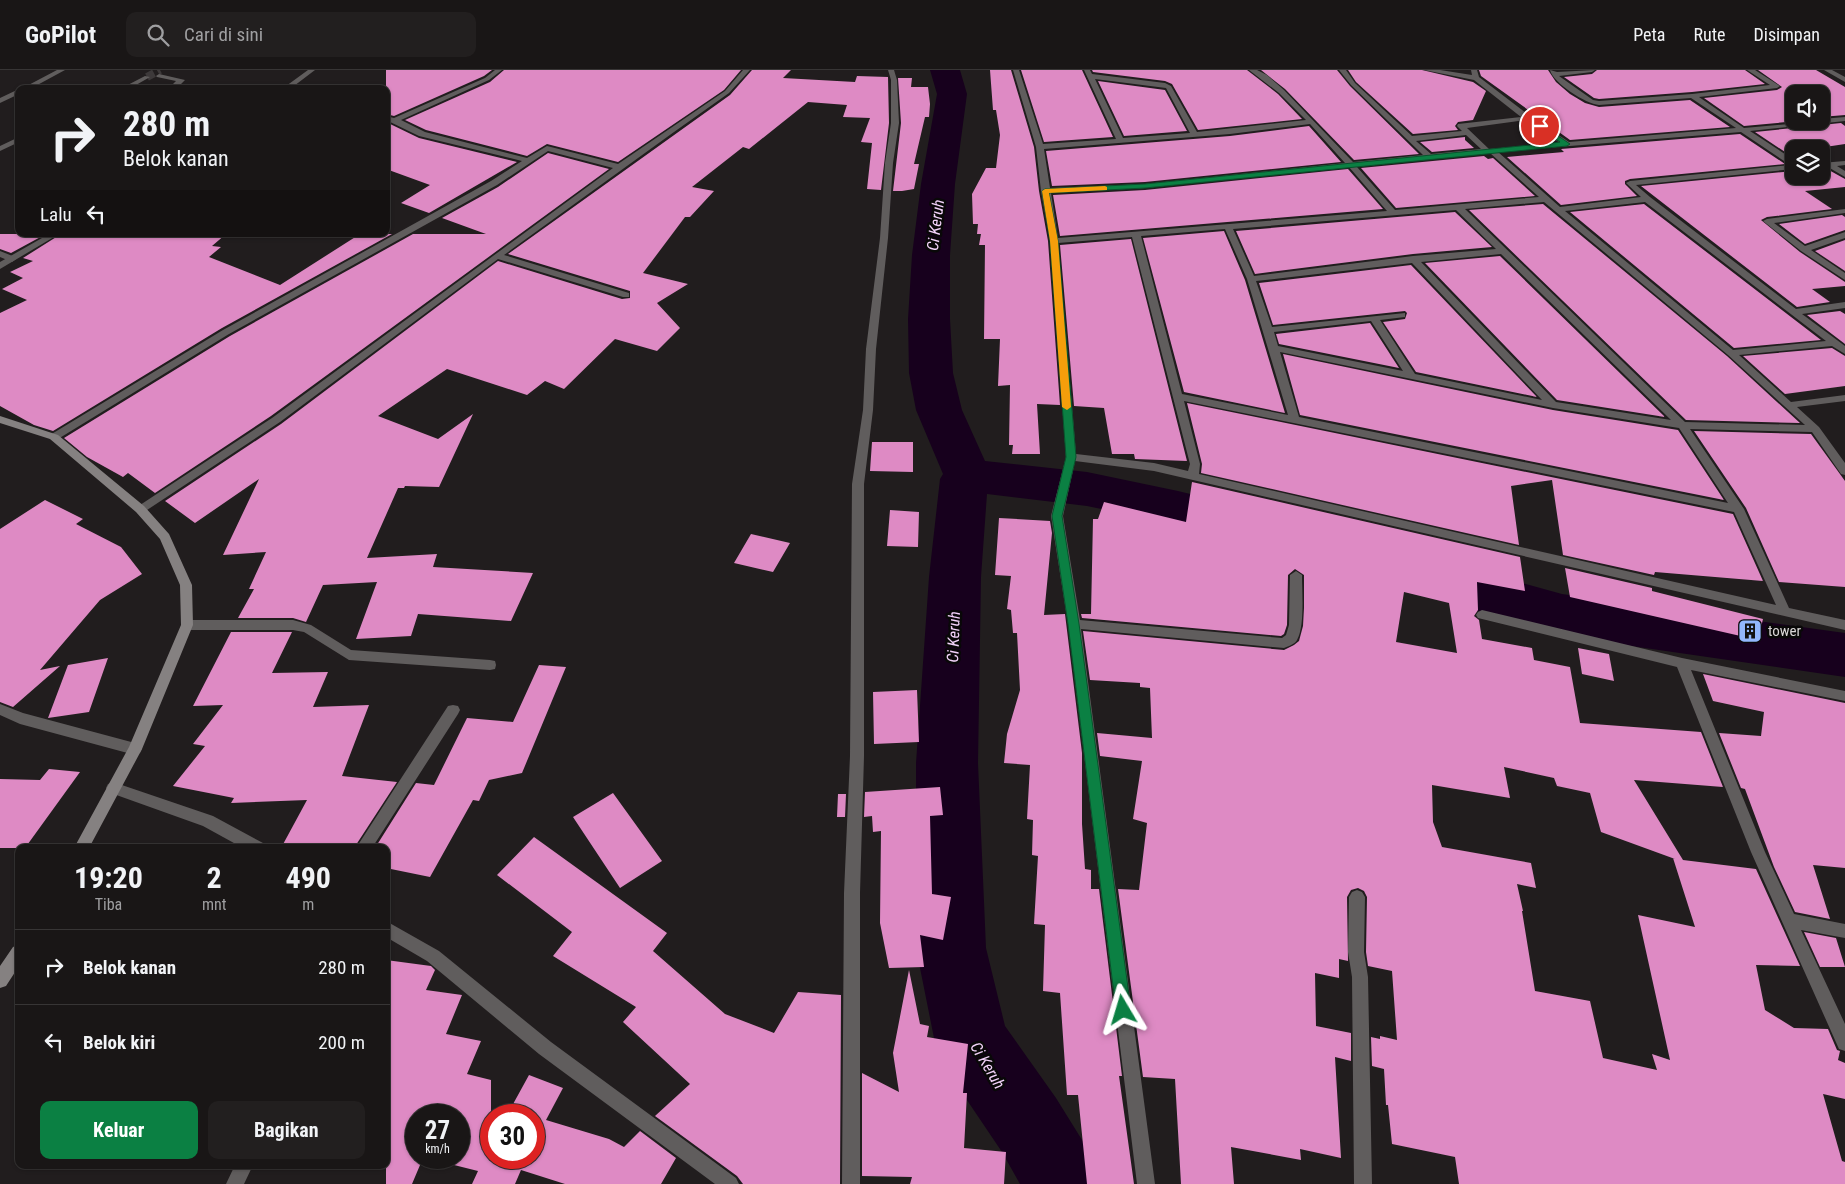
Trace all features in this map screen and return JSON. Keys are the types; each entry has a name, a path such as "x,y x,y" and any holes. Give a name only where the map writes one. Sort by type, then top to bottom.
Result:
{"main road":[{"path":"0,419 54,437 140,509 165,537 186,585 187,625 135,749 83,844"},
{"path":"0,980 15,958"}],"street":[{"path":"32,85 62,70"},
{"path":"291,85 312,70"},
{"path":"395,120 487,79 499,70"},
{"path":"140,509 276,420 619,168 727,92 747,70"},
{"path":"851,1184 852,893 857,756 858,484 868,410 871,349 884,238 889,163 895,123 894,80 891,70"},
{"path":"1016,70 1040,147 1045,191 1054,241 1071,457 1069,472 1057,516 1074,624 1146,1184"},
{"path":"1252,70 1261,72 1312,122 1393,213"},
{"path":"1342,70 1353,84 1429,157"},
{"path":"1427,70 1476,78 1527,118 1567,144"},
{"path":"1474,70 1476,78"},
{"path":"1592,70 1554,72 1555,76 1595,103 1692,96 1776,86 1750,70"},
{"path":"1827,70 1845,80"},
{"path":"1088,73 1120,140"},
{"path":"1088,73 1169,87 1194,134"},
{"path":"159,76 182,80 176,85"},
{"path":"131,85 147,77"},
{"path":"0,101 15,94"},
{"path":"1692,96 1785,160"},
{"path":"1527,118 1461,126 1731,353 1815,429 1845,471"},
{"path":"390,119 422,134 526,160"},
{"path":"1045,191 1145,186 1489,151 1742,130 1845,119"},
{"path":"1040,147 1312,122"},
{"path":"1409,139 1468,133"},
{"path":"0,149 15,141"},
{"path":"54,437 226,332 494,183 526,160 547,148 619,168"},
{"path":"1830,164 1845,163"},
{"path":"1785,167 1630,183 1647,199 1845,351"},
{"path":"1830,167 1845,175"},
{"path":"1054,241 1393,213 1546,198"},
{"path":"1561,209 1647,199"},
{"path":"1458,207 1682,425 1738,509 1785,612"},
{"path":"1845,211 1767,221 1845,277"},
{"path":"1228,226 1251,279 1269,330 1295,420"},
{"path":"1136,235 1195,464 1193,476"},
{"path":"1804,249 1845,235"},
{"path":"0,266 51,237"},
{"path":"1251,279 1376,266 1413,259 1503,251"},
{"path":"0,254 12,259"},
{"path":"498,256 626,295"},
{"path":"1413,259 1553,406"},
{"path":"1793,312 1845,305"},
{"path":"1269,330 1402,315"},
{"path":"1374,319 1412,376"},
{"path":"1731,353 1833,343"},
{"path":"1274,348 1553,406 1682,425 1802,427 1815,429"},
{"path":"1176,396 1738,509"},
{"path":"1789,406 1845,398"},
{"path":"1071,457 1154,467 1845,625"},
{"path":"1074,624 1284,643 1292,638 1294,632 1296,575"},
{"path":"1482,615 1682,663 1845,696"},
{"path":"187,625 293,625 307,628 349,655 490,665"},
{"path":"1682,663 1758,852 1845,1043"},
{"path":"0,709 20,718 135,749"},
{"path":"366,844 453,710"},
{"path":"113,788 208,822 250,844"},
{"path":"1357,897 1356,952 1360,977 1363,1184"},
{"path":"1788,920 1845,931"},
{"path":"390,930 433,956 545,1048 730,1184"},
{"path":"235,1184 242,1169"}],"building":[{"path":"386,70 492,70 484,76 394,116 390,115 390,85 386,85"},
{"path":"504,70 741,70 724,90 618,162 547,144 527,156 426,130 405,120 490,82"},
{"path":"752,70 791,70 783,78 855,82 857,76 888,77 889,123 881,190 867,189 872,143 861,142 870,118 843,117 847,105 808,102 749,149 743,147 692,187 714,191 690,217 685,217 643,273 688,284 657,303 680,328 657,351 615,339 564,389 545,381 527,395 447,369 378,416 438,439 473,414 439,487 405,486 404,488 398,488 367,558 437,554 433,567 533,573 511,621 418,614 411,636 356,639 377,582 323,585 306,622 293,618 238,618 254,589 249,589 266,552 223,555 259,479 195,523 165,501 281,424 498,261 622,299 630,298 630,291 508,254 730,95"},
{"path":"990,70 1011,70 1034,147 1039,191 1048,241 1060,405 1037,404 1040,454 1012,454 1013,445 1009,445 1010,385 998,386 1000,339 984,339 985,245 979,245 981,234 977,234 978,224 973,224 972,194 986,168 996,168 1000,135 996,110 993,110"},
{"path":"1021,70 1082,70 1113,137 1044,142"},
{"path":"1092,70 1247,70 1278,94 1302,119 1198,130 1172,84 1165,81 1093,72"},
{"path":"1261,70 1337,70 1350,86 1419,154 1354,160 1285,89"},
{"path":"1348,70 1422,70 1473,82 1486,91 1473,120 1458,122 1455,126 1458,130 1413,134 1356,82"},
{"path":"1479,70 1548,70 1556,82 1570,94 1585,103 1599,107 1690,100 1730,127 1570,140 1481,76"},
{"path":"1597,70 1745,70 1765,84 1599,99 1594,98 1564,77 1592,74"},
{"path":"1758,70 1816,70 1845,87 1845,115 1830,116 1830,85 1785,85 1785,122 1744,126 1704,98 1777,90 1782,87"},
{"path":"898,78 912,78 911,87 928,87 930,104 929,117 925,117 914,164 919,164 914,189 893,191 901,123"},
{"path":"1098,81 1165,90 1187,131 1124,136"},
{"path":"1841,123 1845,126 1845,144 1830,146 1830,140 1785,140 1785,152 1755,132 1785,129 1830,130 1830,124"},
{"path":"390,124 419,138 517,162 429,213 401,203 430,185 390,170"},
{"path":"1309,126 1341,162 1145,182 1052,186 1046,151 1230,136"},
{"path":"1740,134 1785,164 1630,179 1625,181 1625,184 1637,196 1561,205 1507,157 1564,152 1561,149"},
{"path":"1465,137 1465,140 1474,148 1432,152 1420,142"},
{"path":"548,153 609,169 271,416 155,493 128,473 123,477 87,457 64,438 230,336 413,234 486,234 442,218 498,187"},
{"path":"1484,156 1488,159 1493,158 1535,196 1396,208 1361,168"},
{"path":"1348,169 1383,209 1060,236 1053,195 1145,190"},
{"path":"1830,171 1845,179 1845,187 1805,191 1832,209 1767,217 1761,220 1800,252 1845,282 1845,286 1812,289 1830,302 1797,307 1641,186 1785,172 1785,185 1830,185"},
{"path":"1543,204 1727,356 1800,423 1686,420 1469,210"},
{"path":"1644,204 1821,340 1734,348 1570,212"},
{"path":"1455,212 1492,247 1413,254 1255,274 1236,231"},
{"path":"1842,215 1845,217 1845,230 1805,244 1779,224"},
{"path":"1224,231 1245,280 1285,413 1184,392 1143,238"},
{"path":"0,234 15,234 15,237 40,237 11,253 0,249"},
{"path":"56,237 222,237 212,246 221,247 209,257 280,285 355,237 387,237 222,328 53,431 34,425 0,406 0,313 27,300 2,289 23,278 10,272 33,261 23,258"},
{"path":"1131,239 1187,461 1135,459 1134,454 1112,454 1104,408 1074,406 1060,245"},
{"path":"1845,240 1845,271 1815,251"},
{"path":"1500,256 1665,417 1557,400 1425,263"},
{"path":"1411,265 1537,397 1416,372 1383,322 1405,319 1407,313 1405,311 1273,325 1259,283"},
{"path":"1840,311 1845,314 1845,344 1807,315"},
{"path":"1370,323 1399,368 1279,344 1276,334"},
{"path":"1832,348 1845,356 1845,386 1785,394 1743,356"},
{"path":"1283,354 1553,410 1678,430 1724,500 1300,415"},
{"path":"1187,403 1733,514 1763,581 1655,572 1654,575 1563,555 1552,480 1511,486 1519,545 1201,473 1202,464"},
{"path":"1694,431 1811,434 1845,481 1845,587 1779,582 1746,508"},
{"path":"872,442 913,442 913,472 870,471"},
{"path":"1192,482 1520,557 1525,591 1477,582 1478,610 1474,616 1479,620 1482,639 1532,648 1534,660 1570,667 1580,723 1701,732 1723,787 1634,780 1683,860 1756,869 1800,966 1756,965 1765,1010 1794,1028 1828,1029 1837,1050 1840,1051 1838,1060 1845,1063 1845,1099 1823,1094 1842,1161 1845,1162 1845,1184 1459,1184 1455,1157 1392,1144 1388,1105 1386,1105 1384,1069 1372,1066 1371,1037 1380,1039 1380,1036 1397,1040 1392,971 1368,966 1366,952 1367,897 1364,891 1358,888 1351,890 1347,897 1348,961 1339,959 1339,978 1315,973 1316,1026 1351,1033 1351,1061 1335,1057 1341,1158 1300,1149 1301,1160 1231,1147 1234,1184 1181,1184 1175,1079 1143,1077 1118,889 1139,890 1147,823 1133,819 1142,761 1100,756 1097,733 1152,738 1150,688 1140,687 1140,683 1090,680 1083,631 1284,650 1299,641 1303,626 1304,575 1295,569 1288,575 1287,625 1284,634 1281,636 1082,618 1081,614 1091,614 1093,519 1098,519 1104,502 1186,522","holes":["1404,592 1449,603 1457,653 1396,642","1504,767 1554,778 1557,786 1590,793 1601,832 1673,858 1695,927 1638,915 1670,1060 1652,1054 1657,1070 1603,1058 1590,1001 1535,991 1517,884 1536,888 1531,863 1442,847 1433,822 1432,785 1510,798"]},
{"path":"45,500 83,519 76,524 121,547 142,574 100,600 40,670 60,666 13,707 0,702 0,529"},
{"path":"890,510 919,512 918,547 887,546"},
{"path":"999,518 1050,521 1052,533 1044,615 1065,614 1082,753 1082,824 1085,869 1091,870 1091,889 1099,889 1122,1076 1119,1076 1134,1184 1087,1184 1078,1095 1067,1095 1060,993 1043,991 1045,925 1034,924 1038,856 1032,855 1033,820 1027,819 1030,765 1004,763 1007,734 1020,690 1017,633 1013,633 1011,610 1007,609 1011,576 995,575"},
{"path":"751,534 790,543 773,572 734,563"},
{"path":"1565,568 1652,588 1652,591 1763,619 1758,640 1570,597"},
{"path":"231,632 292,632 272,673 328,672 313,707 369,705 342,776 397,782 357,844 283,844 307,800 231,803 234,798 173,786 205,746 193,744 223,705 193,706"},
{"path":"1578,648 1609,654 1614,681 1582,674"},
{"path":"108,658 89,712 48,718 68,665"},
{"path":"539,665 566,667 522,773 489,780 479,801 473,800 430,877 390,869 390,844 378,844 416,783 434,785 467,718 513,722"},
{"path":"1703,674 1845,703 1845,868 1813,865 1830,919 1795,912 1774,867 1745,789 1741,788 1719,733 1761,736 1764,712 1713,701"},
{"path":"917,690 919,742 874,744 873,692"},
{"path":"49,769 80,772 28,844 15,844 15,848 0,848 0,779 40,780"},
{"path":"940,787 943,815 930,816 932,894 951,897 943,940 920,935 924,967 889,968 880,923 881,831 873,832 872,816 864,817 865,792"},
{"path":"613,793 662,861 620,888 573,817"},
{"path":"838,794 846,794 845,817 837,817"},
{"path":"534,837 667,933 653,951 725,1014 774,1033 798,992 841,995 840,1184 743,1184 737,1176 655,1116 690,1084 623,1022 636,1007 553,956 572,932 497,875"},
{"path":"1804,932 1836,938 1845,967 1820,967"},
{"path":"390,961 431,966 435,970 426,990 462,995 446,1034 481,1041 467,1074 491,1080 491,1104 480,1104 480,1169 545,1169 545,1104 513,1104 529,1075 563,1088 546,1120 609,1139 624,1147 640,1131 676,1158 661,1184 565,1184 521,1170 515,1184 472,1184 478,1171 470,1169 470,1104 405,1104 405,1169 418,1169 412,1184 386,1184 386,1169 390,1169"},
{"path":"909,970 920,1024 929,1026 927,1037 968,1044 963,1093 967,1093 964,1148 1006,1152 1004,1184 910,1184 912,1177 862,1176 862,1073 899,1092 893,1053"}],"waterway":[{"name":"Ci Keruh","path":"945,70 952,94 938,184 931,255 929,319 931,373 939,410 967,475"},
{"path":"967,475 1087,489 1178,508 1262,529"},
{"name":"Ci Keruh","path":"967,475 964,479 955,577 947,763 951,948 972,1043 1029,1125 1064,1184"},
{"path":"1405,570 1562,615 1845,655"}],"tunnel":[{"path":"147,77 160,70"}],"slow traffic":[{"path":"1067,407 1054,241 1045,191 1105,188"}],"place":[{"name":"tower","path":"1750,631"}],"route":[{"path":"1123,1010 1074,624 1057,516 1069,472 1071,457 1054,241 1045,191 1145,186 1567,144 1540,126"}]}
